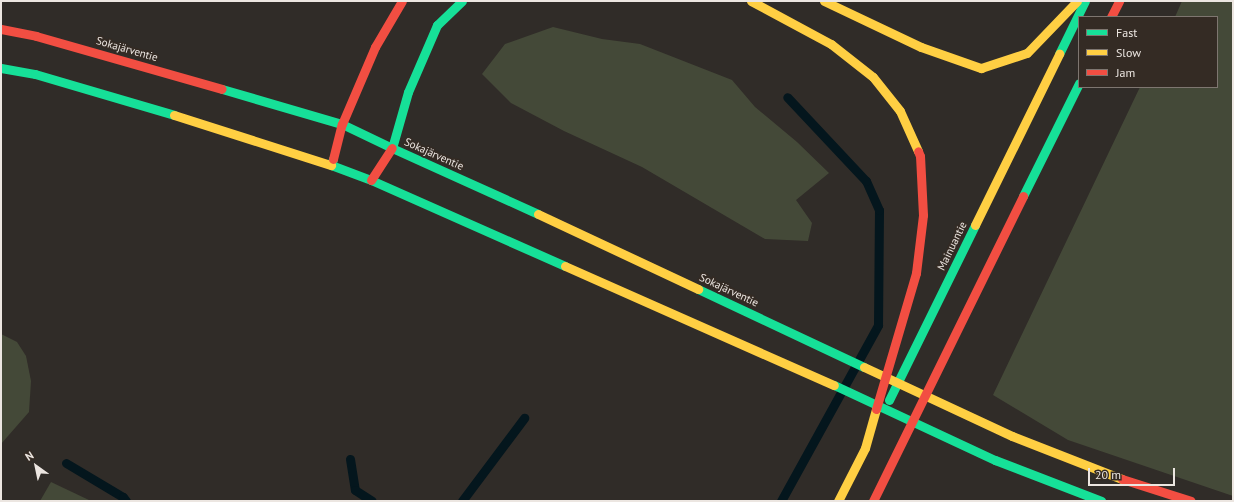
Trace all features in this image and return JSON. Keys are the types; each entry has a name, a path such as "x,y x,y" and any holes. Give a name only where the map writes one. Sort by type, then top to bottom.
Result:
{"main road":[{"path":"331,166 342,124 375,47 402,1"},
{"path":"370,180 392,148 408,92 437,25 462,1"},
{"path":"751,1 780,15 831,44 873,77 900,111 920,156 923,215 916,273 865,448"},
{"path":"824,1 921,47 981,68 1027,53 1077,1"},
{"name":"Mainuantie","path":"838,501 1085,1"},
{"path":"1112,16 1119,1"},
{"name":"Sokajärventie","path":"1,30 36,36 342,124 839,354 1012,436 1137,485 1191,501"},
{"path":"1,68 35,74 216,127 370,180 823,380 995,460 1101,501"},
{"path":"873,501 1078,85"}],"green space":[{"path":"1182,1 1233,1 1233,496 1068,440 993,395 1140,88 1218,88 1218,16 1175,16"},
{"path":"553,27 602,39 640,44 732,80 755,107 797,142 829,173 796,200 812,223 808,241 765,239 642,167 564,131 511,103 482,74 505,44"},
{"path":"1,334 17,342 26,356 31,381 29,412 1,444"},
{"path":"51,482 91,501 40,501"}],"waterway":[{"path":"781,501 878,325 879,210 866,181 787,97"},
{"path":"462,501 524,418"},
{"path":"350,459 355,490 372,501"},
{"path":"66,463 123,497 126,501"}],"traffic: fast":[{"path":"462,1 437,25 408,92 392,148 538,214"},
{"path":"1059,54 1085,1"},
{"path":"1,68 35,74 174,115"},
{"path":"1023,196 1078,85"},
{"path":"222,89 342,124 392,148"},
{"path":"333,159 331,165 371,180 565,266"},
{"path":"889,400 975,225"},
{"path":"698,289 864,367"},
{"path":"834,385 995,460 1101,501"}],"traffic: slow":[{"path":"751,1 831,44 873,77 900,111 918,151"},
{"path":"824,1 921,47 981,68 1027,53 1077,1"},
{"path":"975,225 1059,54"},
{"path":"174,115 331,165"},
{"path":"538,214 698,289"},
{"path":"565,266 834,385"},
{"path":"864,367 1012,436 1122,479"},
{"path":"838,501 865,448 876,409"}],"traffic: jam":[{"path":"333,159 342,124 375,47 402,1"},
{"path":"1112,16 1119,1"},
{"path":"1,29 36,36 222,89"},
{"path":"371,180 392,148"},
{"path":"876,409 916,273 923,215 920,156 918,151"},
{"path":"873,501 1023,196"},
{"path":"1122,479 1191,501"}]}
